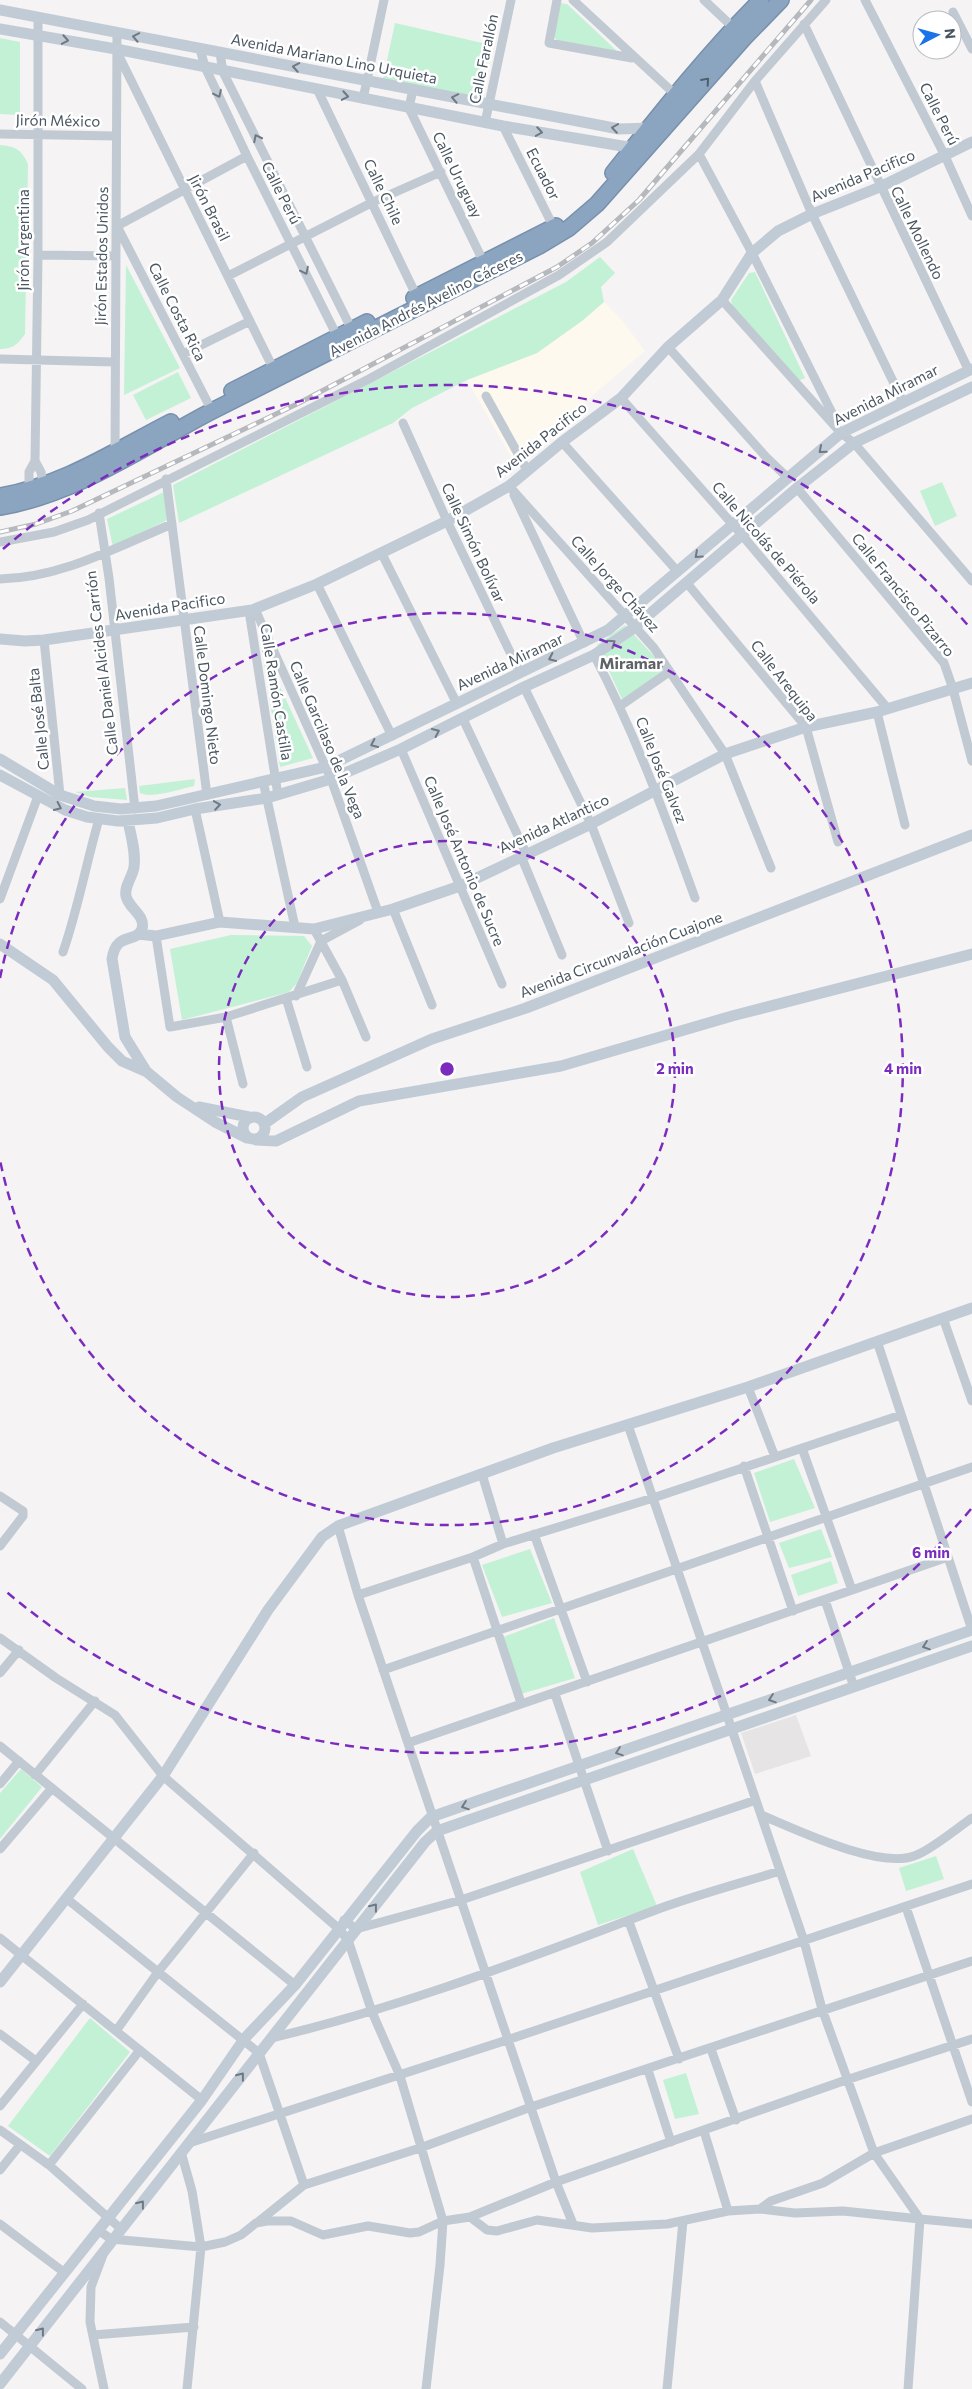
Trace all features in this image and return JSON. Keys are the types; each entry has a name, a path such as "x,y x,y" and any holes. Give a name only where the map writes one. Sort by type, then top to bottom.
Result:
{"highway":[{"name":"Avenida Andrés Avelino Cáceres","path":"638,149 647,128 680,100 739,33 761,0"},
{"name":"Avenida Andrés Avelino Cáceres","path":"739,33 781,0"},
{"name":"Avenida Andrés Avelino Cáceres","path":"0,507 36,492 79,470 115,457 556,231 583,208 638,149 664,129 680,100"},
{"name":"Avenida Andrés Avelino Cáceres","path":"0,496 36,492"}],"main road":[{"name":"Avenida Mariano Lino Urquieta","path":"0,10 619,129 664,129"},
{"path":"0,29 116,49 223,72 485,123 638,149"},
{"name":"Avenida Pacifico","path":"0,638 25,642 44,640 252,610 317,584 447,521 509,486 562,442 621,398 668,347 722,300 752,253 778,231 812,214 880,187 972,142"},
{"name":"Avenida Miramar","path":"0,759 60,795 94,806 135,809 207,795 326,767 608,630 841,433 971,370"},
{"name":"Avenida Miramar","path":"0,774 65,810 99,819 128,821 157,818 195,808 267,798 331,778 401,749 524,687 594,655 634,627 797,488 854,443 972,387"},
{"name":"Avenida Atlantico","path":"138,934 156,936 220,922 314,929 393,909 460,886 524,854 591,824 725,754 806,727 882,710 972,683"},
{"path":"128,821 133,842 134,866 125,895 142,922 138,934 119,942 113,949 112,959 126,1037 147,1072"},
{"name":"Avenida Circunvalación Cuajone","path":"265,1126 284,1108 302,1097 432,1039 526,1008 972,835"},
{"name":"Avenida Circunvalación Cuajone","path":"0,944 53,980 108,1047 122,1061 147,1072 190,1105 252,1139"},
{"path":"288,1136 265,1126 260,1118 251,1117 243,1123 242,1131 252,1139 276,1141 288,1136 359,1101 561,1066 742,1013 972,954"},
{"name":"Avenida Circunvalación Cuajone","path":"190,1105 251,1117 284,1108"},
{"path":"252,1139 262,1136 265,1126"},
{"path":"0,1982 163,1776 268,1610 322,1538 338,1526 553,1448 748,1387 972,1308"},
{"path":"0,2354 202,2100 244,2039 295,1984 341,1924 417,1831 431,1817 972,1630"},
{"path":"0,2384 424,1842 437,1831 972,1646"}],"street":[{"path":"364,99 384,0"},
{"name":"Calle Farallón","path":"485,123 510,0"},
{"path":"557,0 550,44 633,58"},
{"path":"573,0 680,100"},
{"path":"704,0 739,33"},
{"path":"0,542 54,532 88,520 166,479 369,379 559,275 607,242 699,154 755,81 826,0"},
{"name":"Calle Perú","path":"866,0 945,156 972,216"},
{"name":"Jirón Argentina","path":"36,492 29,472 35,461 38,358 38,18"},
{"name":"Calle Mollendo","path":"804,24 880,187 971,370"},
{"path":"962,30 972,49"},
{"name":"Jirón Estados Unidos","path":"115,457 117,33"},
{"name":"Jirón Brasil","path":"116,49 276,373"},
{"name":"Calle Perú","path":"200,49 205,67 340,342"},
{"name":"Calle Perú","path":"220,53 223,72 354,334"},
{"path":"755,81 812,214 903,402"},
{"path":"409,108 412,89"},
{"name":"Calle Chile","path":"318,91 420,301"},
{"name":"Calle Uruguay","path":"409,108 486,267"},
{"name":"Ecuador","path":"503,126 556,231"},
{"name":"Jirón México","path":"0,134 116,136"},
{"path":"699,154 752,253 841,433"},
{"path":"117,226 248,156"},
{"path":"228,276 373,202 441,172"},
{"name":"Calle Costa Rica","path":"117,226 210,407"},
{"path":"38,255 116,256"},
{"path":"722,300 841,433 854,443 972,580"},
{"path":"183,354 250,321"},
{"path":"668,347 766,457 788,478"},
{"path":"0,359 38,358 114,362"},
{"path":"486,396 528,470"},
{"name":"Calle Nicolás de Piérola","path":"621,398 742,535 882,710 905,825"},
{"name":"Calle Simón Bolívar","path":"403,423 447,521 520,674"},
{"path":"562,442 678,572"},
{"name":"Jirón Argentina","path":"35,461 41,472 36,492"},
{"name":"Calle Domingo Nieto","path":"166,479 207,795"},
{"path":"509,486 584,643"},
{"name":"Calle Jorge Chávez","path":"509,486 654,648 725,754 771,868"},
{"name":"Calle Francisco Pizarro","path":"797,488 944,664 953,689 972,762"},
{"name":"Calle Daniel Alcides Carrión","path":"99,513 135,809"},
{"path":"0,580 19,579 50,572 104,554 172,524"},
{"path":"380,552 457,704"},
{"name":"Calle Arequipa","path":"686,582 806,727 838,842"},
{"path":"317,584 392,736"},
{"name":"Calle Garcilaso de la Vega","path":"252,610 331,778 376,913"},
{"name":"Calle Ramón Castilla","path":"252,610 278,795"},
{"name":"Calle José Balta","path":"44,640 60,795"},
{"name":"Calle José Galvez","path":"594,655 620,706 656,791 695,898"},
{"path":"620,706 669,672"},
{"path":"524,687 591,824 629,923"},
{"path":"463,719 524,854 562,955"},
{"name":"Calle José Antonio de Sucre","path":"401,749 502,984"},
{"path":"263,782 295,927"},
{"path":"0,899 38,796"},
{"path":"195,808 220,922"},
{"path":"63,952 77,910 86,864 99,819"},
{"path":"393,909 432,1005"},
{"path":"296,996 321,941 376,913"},
{"path":"314,929 342,980 366,1037"},
{"path":"156,936 170,1028 226,1017 342,980"},
{"path":"286,998 307,1067"},
{"path":"226,1017 244,1084"},
{"path":"943,1318 972,1401"},
{"path":"876,1341 972,1630"},
{"path":"748,1387 774,1457"},
{"path":"358,1595 473,1557 503,1544 653,1498 901,1415"},
{"path":"628,1425 804,1941 822,2010 846,2080 874,2153 920,2219 908,2389"},
{"path":"802,1448 852,1590"},
{"path":"744,1466 794,1611"},
{"path":"383,1670 972,1467"},
{"path":"482,1474 503,1544"},
{"path":"0,1496 23,1511 23,1516 0,1546"},
{"path":"338,1526 358,1595 431,1817 556,2182 573,2224"},
{"path":"534,1534 587,1682"},
{"path":"473,1557 521,1703"},
{"path":"408,1743 521,1703 555,1694 948,1557"},
{"path":"825,1600 854,1687"},
{"path":"0,1638 56,1678 115,1715 163,1776 341,1924 356,1929 461,1900 756,1800"},
{"path":"0,1673 19,1650"},
{"path":"555,1694 608,1851"},
{"path":"35,1775 94,1701"},
{"path":"0,1746 205,1914 295,1984"},
{"path":"0,1784 19,1762"},
{"path":"0,1849 52,1788"},
{"path":"761,1815 824,1841 883,1858 897,1860 916,1856 972,1818"},
{"path":"116,2031 158,1972 254,1853"},
{"path":"271,2038 372,2012 628,1922 662,1908 780,1871"},
{"path":"187,2389 201,2247 185,2147 972,1884"},
{"path":"67,1899 244,2039 259,2053 304,2185"},
{"path":"906,1907 972,2102"},
{"path":"628,1922 679,2060"},
{"path":"341,1924 372,2012 400,2076 443,2221 426,2389"},
{"path":"0,1938 202,2100"},
{"path":"108,2244 201,2247 225,2242 241,2235 304,2185 420,2148 531,2107 679,2060 822,2010 972,1961"},
{"path":"0,2106 83,2004"},
{"path":"0,2034 36,2061"},
{"path":"256,2223 291,2221 323,2235 368,2226 410,2233 419,2232 443,2221 470,2217 556,2182 846,2080 972,2039"},
{"path":"711,2049 736,2120"},
{"path":"49,2165 140,2050"},
{"path":"648,2070 671,2142"},
{"path":"760,2209 772,2201 823,2183 874,2153 972,2119"},
{"path":"0,2130 49,2165 109,2216 121,2229"},
{"path":"704,2131 728,2211"},
{"path":"0,2170 20,2145"},
{"path":"470,2217 486,2230 497,2231 537,2220 592,2228 682,2221 728,2211 760,2209 795,2213 843,2211 972,2224"},
{"path":"667,2389 682,2221"},
{"path":"0,2224 64,2273"},
{"path":"98,2230 108,2244"},
{"path":"104,2389 90,2322 92,2288 108,2244"},
{"path":"0,2322 82,2389"},
{"path":"92,2335 194,2327"}],"shaded area":[{"path":"604,302 621,319 645,351 514,462 467,380 537,353"},
{"path":"796,1715 811,1756 755,1774 741,1733"}],"green space":[{"path":"560,3 567,4 617,51 556,40 554,36"},
{"path":"395,23 491,45 480,99 383,79"},
{"path":"0,38 20,42 20,115 0,114"},
{"path":"0,145 10,146 17,150 23,155 28,164 25,334 15,345 0,349"},
{"path":"600,257 615,273 601,287 604,302 582,321 537,353 467,380 412,408 393,423 179,523 173,485 566,282"},
{"path":"126,265 180,368 124,395"},
{"path":"755,272 805,378 798,381 733,308 731,300 749,273"},
{"path":"178,372 191,398 146,420 133,395"},
{"path":"942,482 957,516 935,526 920,491"},
{"path":"164,492 167,520 113,547 107,519"},
{"path":"625,625 664,667 665,671 622,699 597,645"},
{"path":"268,661 313,758 280,767 264,662"},
{"path":"195,779 194,786 151,795 140,793 139,786"},
{"path":"125,788 127,800 90,797 75,792"},
{"path":"231,935 304,936 312,946 297,983 289,992 182,1020 170,949"},
{"path":"794,1459 815,1508 770,1522 754,1473"},
{"path":"821,1529 832,1557 789,1568 779,1543"},
{"path":"530,1549 552,1603 502,1617 482,1565"},
{"path":"831,1561 838,1583 798,1596 791,1575"},
{"path":"554,1618 575,1678 521,1694 501,1638"},
{"path":"21,1769 42,1787 0,1839 0,1793"},
{"path":"633,1849 657,1906 598,1925 580,1872"},
{"path":"936,1856 944,1879 906,1891 899,1868"},
{"path":"90,2018 130,2052 50,2156 8,2126"},
{"path":"686,2073 699,2114 675,2119 663,2080"}],"railway":[{"path":"0,532 36,524 72,511 299,403 557,267 592,243 639,200 811,0"}],"district":[{"name":"Miramar","path":"631,663"}]}
